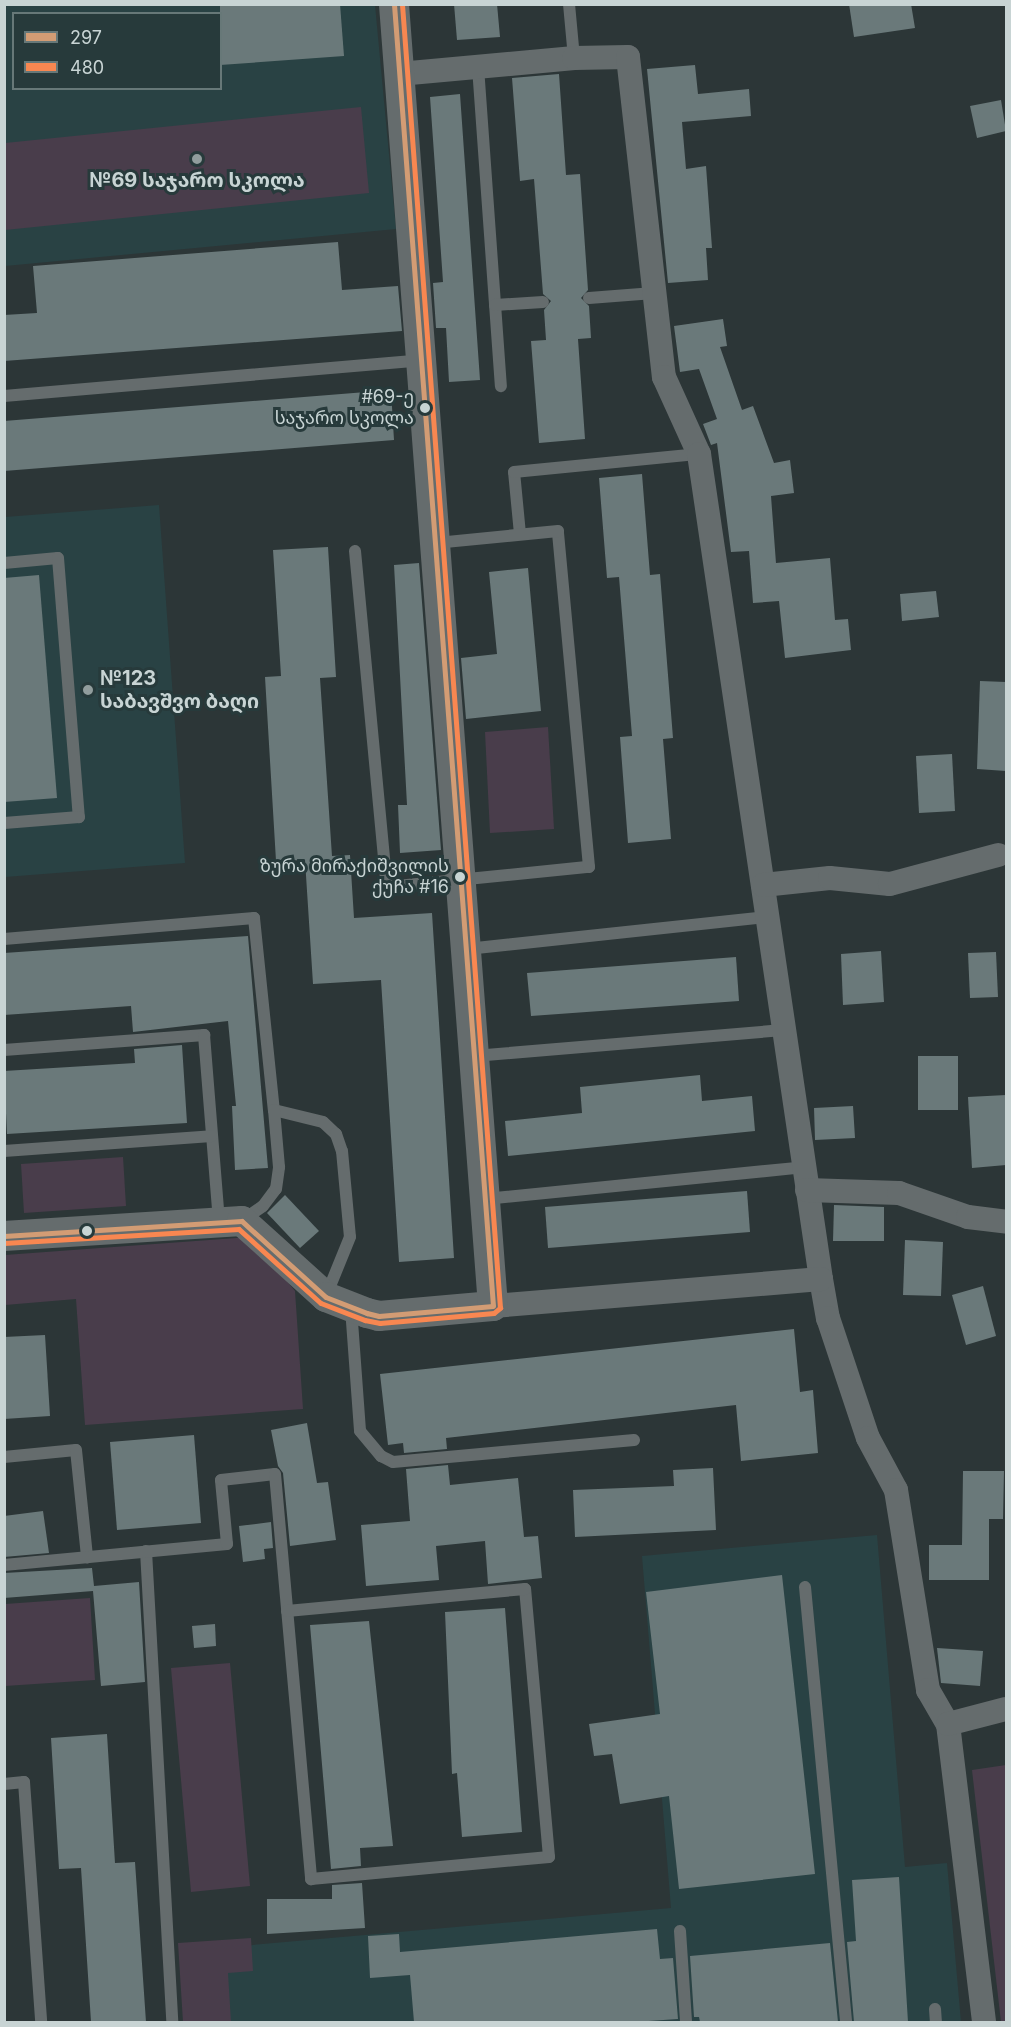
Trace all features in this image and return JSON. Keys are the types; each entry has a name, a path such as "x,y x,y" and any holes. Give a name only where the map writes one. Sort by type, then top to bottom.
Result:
{"street":[{"path":"394,4 493,1306"},
{"path":"399,74 574,58 628,57 664,377 699,454 820,1280 828,1318 868,1438 896,1490 928,1690 948,1724 984,2022"},
{"path":"762,885 830,878 890,884 998,855"},
{"path":"806,1178 899,1193 968,1217 1006,1222"},
{"path":"4,1236 231,1221 339,1302 379,1316 820,1280"},
{"path":"948,1724 1006,1709"}],"lane":[{"path":"569,4 574,58"},
{"path":"478,67 501,386"},
{"path":"589,298 654,293"},
{"path":"495,305 543,302"},
{"path":"4,396 422,360"},
{"path":"520,534 514,472 699,454"},
{"path":"355,551 387,887 589,867 558,531 435,543"},
{"path":"4,563 58,558 79,817 4,823"},
{"path":"466,949 767,917"},
{"path":"4,939 254,918 279,1167 276,1189 263,1206 231,1221 211,1136 204,1035 4,1050"},
{"path":"474,1056 783,1030"},
{"path":"274,1110 323,1122 336,1134 342,1151 350,1237 339,1302 360,1431 381,1456 393,1462 634,1440"},
{"path":"4,1151 211,1136"},
{"path":"485,1199 806,1178"},
{"path":"4,1457 76,1450 87,1557"},
{"path":"4,1565 226,1544 220,1479 275,1474 287,1611 311,1879 549,1857 525,1589 287,1611"},
{"path":"146,1551 172,2022"},
{"path":"805,1587 846,2022"},
{"path":"4,1784 24,1782 40,2022"},
{"path":"681,1931 686,2022"},
{"path":"935,2009 936,2022"}],"shaded area":[{"name":"№69 საჯარო სკოლა","path":"5,5 375,5 396,229 5,266"},
{"path":"361,107 369,193 5,230 5,143"},
{"name":"№123 საბავშვო ბაღი","path":"159,505 185,863 5,877 5,517"},
{"path":"548,727 554,829 490,833 485,732"},
{"path":"123,1157 126,1206 24,1213 21,1164"},
{"path":"250,1237 295,1291 303,1409 85,1425 76,1299 5,1305 5,1255"},
{"path":"877,1535 905,1867 947,1863 961,2022 213,2022 207,1949 671,1908 642,1556"},
{"path":"90,1598 95,1680 5,1686 5,1604"},
{"path":"230,1663 250,1886 191,1892 171,1668"},
{"path":"1006,1765 1006,2022 1001,2022 972,1770"},
{"path":"251,1938 253,1971 228,1973 231,2022 183,2022 178,1943"}],"building":[{"path":"220,4 340,4 344,56 222,65 222,12 220,12"},
{"path":"454,4 497,4 500,37 457,40"},
{"path":"849,4 911,4 915,28 854,37"},
{"path":"695,65 698,94 749,89 751,116 682,122 686,169 706,166 712,248 706,248 708,280 668,283 647,69"},
{"path":"559,74 566,175 580,174 588,290 581,298 589,306 591,338 578,339 585,439 539,443 531,341 546,340 544,310 551,301 543,294 534,179 520,181 512,78"},
{"path":"460,94 480,380 449,382 446,328 436,328 433,283 443,282 430,97"},
{"path":"1001,100 1006,131 977,138 970,106"},
{"path":"338,242 342,290 398,286 402,331 4,361 4,315 37,313 33,266"},
{"path":"723,319 727,346 720,347 742,410 753,406 774,463 790,460 794,493 771,496 776,563 830,558 835,620 848,619 851,650 785,658 779,601 753,603 749,551 731,552 717,443 711,445 703,424 717,419 699,369 680,372 674,326"},
{"path":"391,390 394,440 4,471 4,421"},
{"path":"642,474 650,575 660,574 673,738 663,739 671,839 628,843 620,737 632,736 619,577 607,578 599,478"},
{"path":"328,547 336,677 320,678 332,856 350,855 354,918 432,913 454,1258 399,1262 381,980 313,984 305,860 276,861 265,677 281,676 273,550"},
{"path":"419,563 441,850 400,853 398,805 407,805 394,565"},
{"path":"528,568 541,711 466,719 461,658 497,654 489,572"},
{"path":"39,575 57,798 4,802 4,578"},
{"path":"936,591 939,617 902,621 900,594"},
{"path":"980,681 1006,682 1006,771 977,769"},
{"path":"952,754 955,811 919,813 916,756"},
{"path":"248,936 268,1168 235,1170 232,1106 236,1106 228,1021 133,1032 131,1006 4,1015 4,953"},
{"path":"881,951 884,1002 843,1005 841,954"},
{"path":"996,952 998,997 970,998 968,953"},
{"path":"736,957 739,1001 531,1016 527,973"},
{"path":"182,1045 187,1123 7,1134 4,1071 135,1063 134,1049"},
{"path":"918,1056 958,1056 958,1110 918,1110"},
{"path":"700,1075 702,1101 752,1096 755,1131 508,1156 505,1121 582,1113 580,1087"},
{"path":"1006,1095 1006,1165 972,1168 968,1097"},
{"path":"853,1106 855,1138 815,1140 814,1108"},
{"path":"747,1191 750,1232 548,1248 545,1207"},
{"path":"285,1195 319,1231 300,1248 267,1213"},
{"path":"834,1205 884,1207 884,1241 833,1241"},
{"path":"905,1240 943,1242 941,1296 903,1295"},
{"path":"983,1286 996,1336 966,1345 952,1295"},
{"path":"794,1329 800,1392 813,1390 818,1453 741,1461 736,1405 446,1438 447,1449 404,1453 403,1443 388,1445 380,1374"},
{"path":"45,1335 50,1416 4,1419 4,1337"},
{"path":"307,1423 317,1483 328,1482 336,1540 290,1546 283,1473 278,1466 271,1430"},
{"path":"194,1435 201,1523 117,1530 110,1442"},
{"path":"448,1465 450,1485 518,1478 524,1537 538,1536 542,1578 488,1584 485,1541 436,1546 439,1580 366,1586 361,1525 410,1521 406,1469"},
{"path":"713,1468 716,1530 575,1537 573,1490 674,1486 673,1470"},
{"path":"963,1471 1004,1471 1003,1519 989,1519 989,1580 929,1580 929,1545 962,1545"},
{"path":"43,1511 49,1553 4,1557 4,1516"},
{"path":"271,1522 273,1548 264,1549 265,1559 243,1562 239,1526"},
{"path":"92,1568 94,1586 139,1582 145,1682 101,1686 93,1591 4,1598 4,1573"},
{"path":"782,1575 815,1874 679,1889 669,1796 620,1804 612,1754 594,1756 589,1724 660,1714 646,1592"},
{"path":"505,1608 522,1832 462,1837 457,1773 452,1774 445,1612"},
{"path":"369,1621 393,1846 360,1848 361,1866 331,1869 310,1625"},
{"path":"215,1624 216,1646 194,1648 192,1626"},
{"path":"937,1648 983,1651 980,1686 941,1683"},
{"path":"107,1734 115,1863 135,1862 146,2022 91,2022 81,1868 59,1869 51,1738"},
{"path":"899,1877 908,2022 854,2022 847,1942 856,1941 852,1880"},
{"path":"362,1883 365,1928 267,1934 267,1899 332,1899 332,1885"},
{"path":"657,1929 660,1959 673,1958 678,2019 634,2022 414,2022 410,1975 370,1978 368,1936 399,1934 400,1952"},
{"path":"830,1943 838,2022 700,2022 699,2017 694,2017 690,1956"}],"transit line":[{"name":"297","path":"4,1236 242,1221 326,1297 367,1313 379,1316 493,1306 394,4"},
{"name":"480","path":"4,1243 239,1229 321,1303 365,1320 380,1323 494,1313 500,1308 402,4"}],"place":[{"name":"№69 საჯარო სკოლა","path":"197,159"},
{"name":"#69-ე საჯარო სკოლა","path":"425,408"},
{"name":"№123 საბავშვო ბაღი","path":"88,690"},
{"name":"ზურა მირაქიშვილის ქუჩა #16","path":"460,877"}]}
